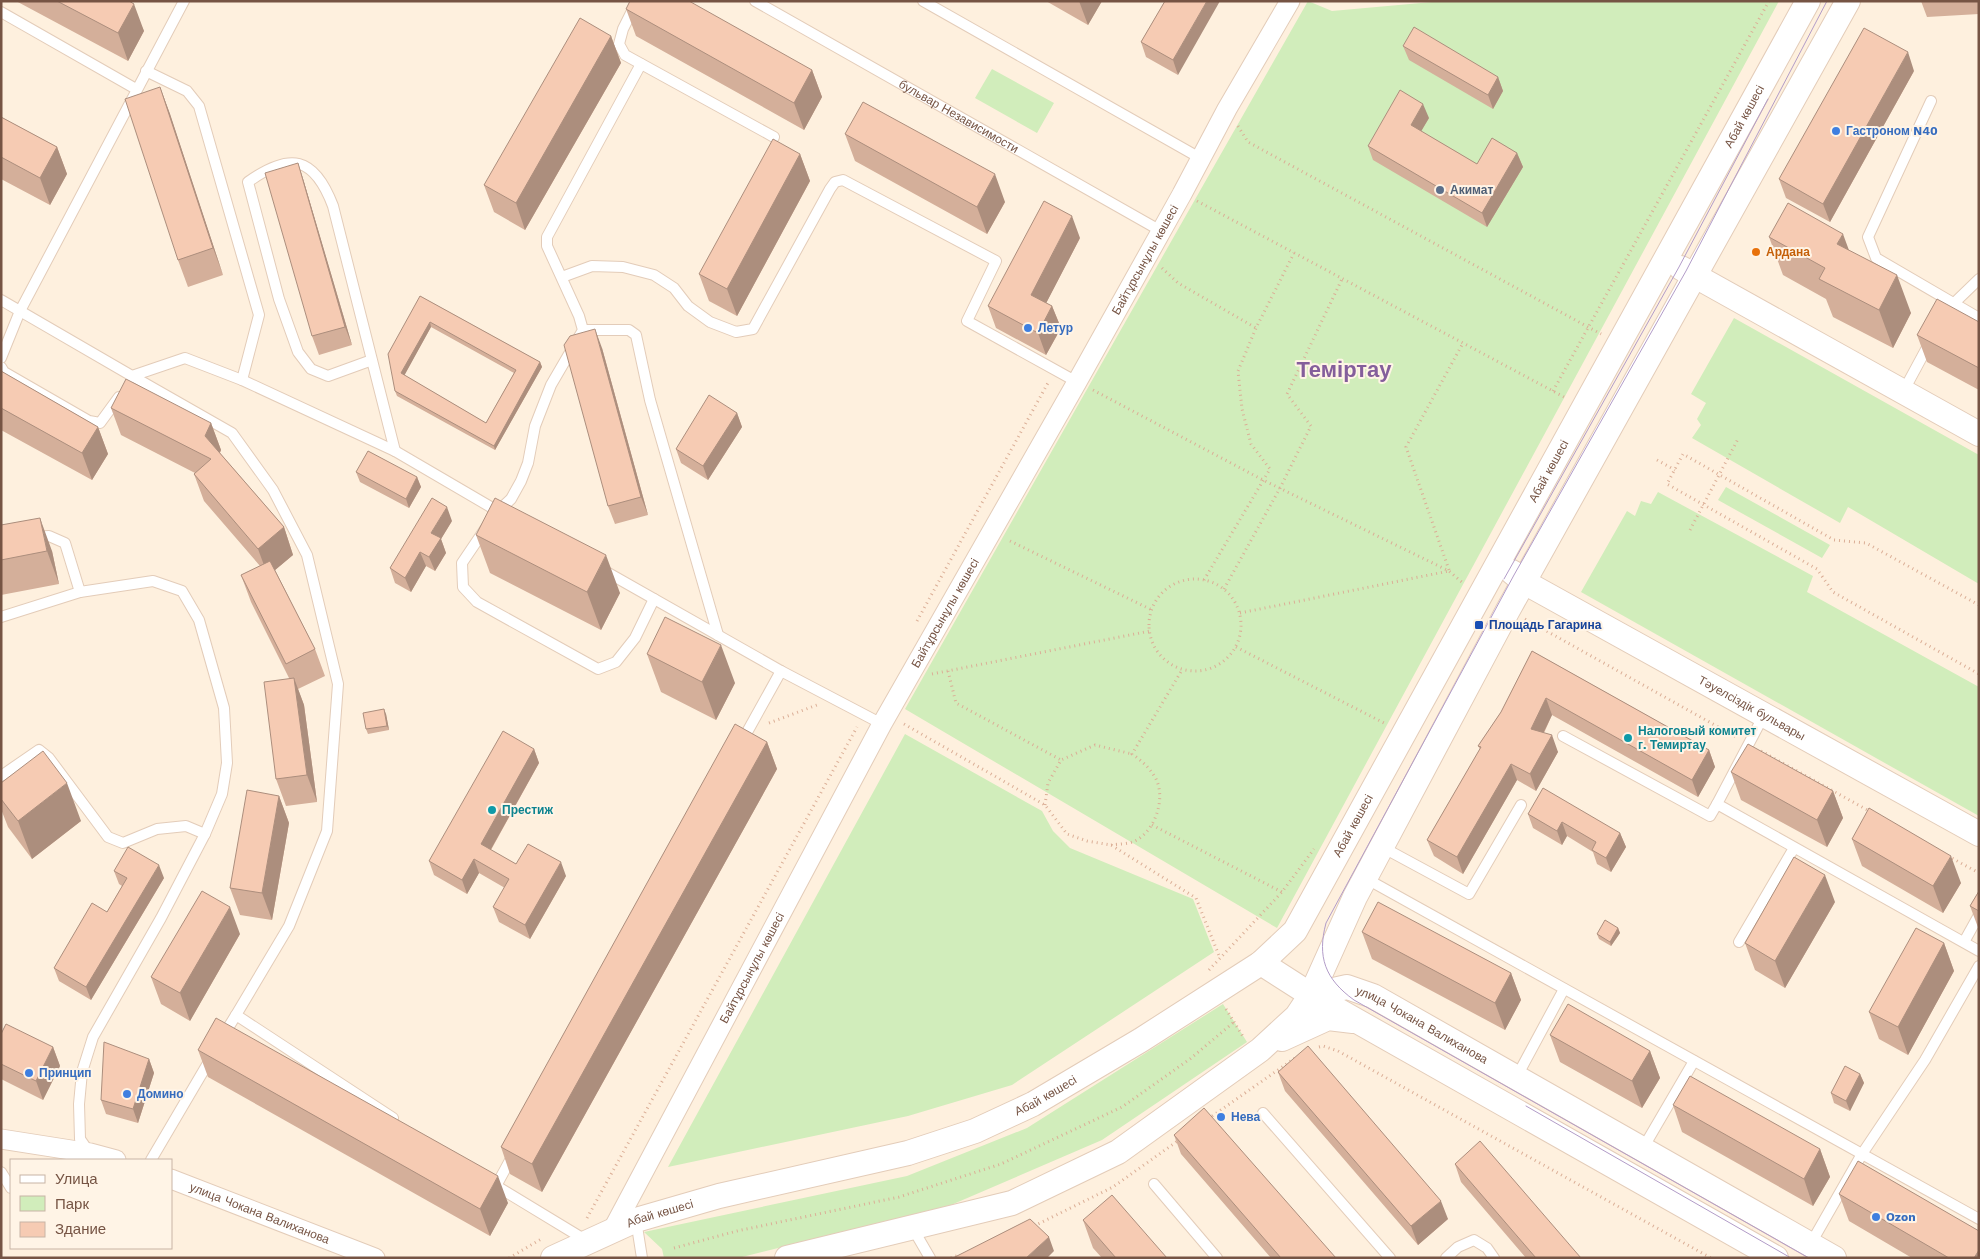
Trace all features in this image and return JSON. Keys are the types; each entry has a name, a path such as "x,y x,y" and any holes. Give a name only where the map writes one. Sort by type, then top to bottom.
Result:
{"street":[{"name":"Байтұрсынұлы көшесі","path":"612,1231 882,724 1077,382 1182,194 1226,109 1290,1"},
{"name":"Абай көшесі","path":"553,1258 636,1220 719,1196 908,1153 975,1131 1033,1104 1142,1040 1261,962 1295,931 1499,558 1573,402 1665,260 1808,1"},
{"path":"787,1258 1012,1203 1118,1152 1257,1052 1297,1016 1312,995 1365,878 1524,582 1848,1"},
{"path":"1665,260 1979,434"},
{"name":"Тәуелсіздік бульвары","path":"1499,558 1524,582 1979,834"},
{"path":"1338,937 1341,966 1351,978 1373,996"},
{"path":"1261,962 1312,995"},
{"name":"улица Чокана Валиханова","path":"1312,995 1346,987 1373,996 1515,1079 1834,1258"},
{"name":"улица Чокана Валиханова","path":"1312,995 1776,1258"},
{"path":"1257,1052 1328,1018 1359,1022"},
{"path":"1,1139 90,1153 112,1159"},
{"name":"улица Чокана Валиханова","path":"172,1179 375,1258"}],"lane":[{"path":"1,358 20,311 184,1"},
{"path":"637,1 623,29 619,44 625,55 774,137"},
{"name":"бульвар Независимости","path":"754,1 1161,231"},
{"path":"923,1 1200,158"},
{"path":"1,12 136,89"},
{"path":"583,330 562,277 547,246 547,237 641,64"},
{"path":"146,71 187,91 198,106 259,316 242,380"},
{"path":"1931,101 1868,237 1876,258 1979,318"},
{"path":"372,360 328,376 311,369 298,352 280,299 248,182 266,170 284,162 305,166 316,175 326,188 333,206 372,360 395,451"},
{"path":"562,277 592,266 623,267 654,276 674,288 688,306 710,322 736,332 753,329 830,189 835,182 843,180 996,261 967,321 1077,382"},
{"path":"1943,319 1952,302 1964,295 1979,279"},
{"path":"1,300 232,433 273,490 307,555 338,684 327,831 289,926 152,1159"},
{"path":"583,330 551,385 535,426 528,463 521,481 511,499 497,511 462,563 463,587 477,602 598,669 616,662 635,638 654,599"},
{"path":"583,330 629,330 636,335 650,400 718,636"},
{"path":"1903,392 1934,335"},
{"path":"1,367 4,372 89,420 100,423 132,376 185,358 242,380 395,451 515,521"},
{"path":"20,539 49,536 65,543 80,592"},
{"path":"593,565 781,671 882,724"},
{"path":"1,617 80,592 153,581 182,591 199,620 224,708 227,763 222,794 205,834 161,918 92,1037 82,1072 79,1104 80,1139 90,1153"},
{"path":"738,749 781,671"},
{"path":"1563,736 1710,816 1764,714"},
{"path":"1,776 39,750 50,758 108,837 123,843 157,829 186,826 205,834"},
{"path":"1717,804 1979,951"},
{"path":"1382,847 1469,894 1521,805"},
{"path":"1738,942 1794,848"},
{"path":"1365,878 1979,1219"},
{"path":"1964,942 1979,915"},
{"path":"1810,1245 1862,1154 1925,1060 1979,966"},
{"path":"1515,1079 1564,989"},
{"path":"236,1015 398,1122"},
{"path":"1642,1150 1694,1061"},
{"path":"1263,1113 1390,1258"},
{"path":"520,1142 492,1183 588,1242"},
{"path":"1,1172 10,1186"},
{"path":"1154,1184 1217,1258"},
{"path":"636,1220 642,1258"},
{"path":"912,1227 930,1258"},
{"path":"1446,1258 1458,1247 1474,1240 1487,1248 1494,1258"}],"path":[{"path":"1553,391 1590,329 1769,1"},
{"path":"1226,109 1248,142 1590,329 1608,337"},
{"path":"1182,194 1573,402"},
{"path":"1204,580 1270,468 1251,444 1242,409 1238,371 1256,328 1294,253"},
{"path":"1148,255 1178,283 1256,328"},
{"path":"1224,589 1280,488 1311,426 1287,394 1342,279"},
{"path":"1449,571 1406,447 1463,343"},
{"path":"914,626 1055,370"},
{"path":"1077,382 1264,480 1449,571"},
{"path":"1559,405 1573,402"},
{"path":"1690,530 1738,440"},
{"path":"1979,605 1866,543 1834,540 1683,454 1667,484 1817,569 1833,592 1979,674"},
{"path":"1657,460 1674,470"},
{"path":"1010,541 1152,610"},
{"path":"1240,613 1449,571"},
{"path":"1460,593 1470,576"},
{"path":"1204,580 1224,589 1234,600 1240,613 1241,630 1236,647 1226,659 1213,668 1198,671 1182,670 1162,658 1154,646 1150,631 1152,610 1164,592 1182,581 1204,580"},
{"path":"907,679 1150,631"},
{"path":"1236,647 1386,724"},
{"path":"1132,754 1182,670"},
{"path":"948,671 956,703 1061,760"},
{"path":"748,731 834,699"},
{"path":"587,1218 864,714"},
{"path":"908,716 904,724 1046,805 1067,834 1087,842 1111,845 1134,842 1152,825 1159,806 1157,781 1147,766 1132,754 1095,746 1061,760 1048,783 1046,805"},
{"path":"1383,731 1390,717"},
{"path":"1152,825 1282,892"},
{"path":"1271,1075 1204,975 1282,892 1320,841"},
{"path":"1111,845 1196,898 1220,958"},
{"path":"674,1248 737,1231 899,1197 1001,1164 1122,1107 1190,1059 1234,1022"},
{"path":"1314,1048 1323,1046 1338,1051 1711,1258"},
{"path":"1200,1125 1298,1056"},
{"path":"1033,1227 1113,1186 1184,1136"},
{"path":"509,1258 562,1226 595,1215"},
{"path":"951,1258 963,1254"}],"green space":[{"path":"1308,1 1332,11 1443,1 1779,1 1277,928 905,709"},
{"path":"992,69 1054,103 1037,133 975,98"},
{"path":"1734,318 1979,455 1979,584 1848,507 1840,523 1692,438 1701,425 1697,419 1706,403 1691,394"},
{"path":"1726,487 1830,545 1822,558 1718,500"},
{"path":"1658,492 1813,576 1807,592 1979,687 1979,816 1581,592 1627,511 1635,516 1641,501 1651,504"},
{"path":"905,734 1042,811 1053,831 1070,848 1193,899 1214,952 1012,1085 908,1116 668,1167"},
{"path":"1223,1004 1247,1042 1102,1140 951,1205 738,1258 664,1258 662,1249 644,1232 907,1176 1027,1128"}],"building":[{"path":"57,1 129,1 134,4 118,33"},
{"path":"630,1 689,1 812,70 794,103 626,9"},
{"path":"1165,1 1207,1 1173,60 1141,42"},
{"path":"580,18 611,36 516,203 484,185"},
{"path":"1414,27 1498,77 1488,95 1403,46"},
{"path":"1864,28 1908,52 1823,204 1779,179"},
{"path":"160,87 213,248 178,260 125,99"},
{"path":"1400,90 1423,104 1411,125 1477,164 1492,138 1517,153 1482,213 1368,146"},
{"path":"863,102 995,174 977,207 845,134"},
{"path":"1,117 57,147 40,178 1,157"},
{"path":"773,139 800,154 727,289 699,274"},
{"path":"298,163 345,327 312,336 265,173"},
{"path":"1044,201 1072,216 1031,295 1052,306 1038,333 988,306"},
{"path":"1788,203 1843,234 1837,244 1897,275 1879,310 1819,279 1825,268 1769,237"},
{"path":"420,296 540,362 494,446 395,391 388,354","holes":["430,322 516,370 486,423 401,373"]},
{"path":"1937,299 1979,322 1979,368 1917,335"},
{"path":"595,329 641,497 608,506 564,345 570,336"},
{"path":"1,371 98,427 82,453 1,408"},
{"path":"126,379 211,423 205,436 284,527 258,549 194,474 211,459 111,408"},
{"path":"709,395 737,413 703,466 676,449"},
{"path":"368,451 417,477 406,499 356,472"},
{"path":"432,498 447,507 431,533 441,538 429,557 420,552 405,578 390,568"},
{"path":"495,498 606,555 587,592 476,535"},
{"path":"40,518 47,551 1,560 1,525"},
{"path":"270,561 315,649 286,664 241,575"},
{"path":"665,617 721,645 702,682 647,654"},
{"path":"1532,651 1709,750 1692,780 1546,698 1531,729 1552,735 1530,774 1511,764 1457,857 1427,840 1481,747 1478,746 1501,712"},
{"path":"294,678 307,775 276,779 264,682"},
{"path":"384,709 387,726 366,729 363,713"},
{"path":"735,724 767,742 532,1164 501,1147"},
{"name":"Престиж","path":"503,731 534,749 481,844 516,864 528,844 561,862 525,925 493,907 509,879 474,859 462,880 429,861"},
{"path":"1748,744 1833,791 1817,820 1731,772"},
{"path":"43,751 67,783 18,821 1,799 1,783"},
{"path":"1543,788 1620,833 1606,858 1592,850 1596,842 1562,822 1557,831 1528,814"},
{"path":"247,790 279,796 262,893 230,888"},
{"path":"1869,808 1951,856 1933,886 1852,839"},
{"path":"128,847 159,865 86,987 54,968 92,903 107,912 127,878 114,871"},
{"path":"1794,857 1825,875 1775,961 1745,943"},
{"path":"202,891 230,907 180,993 151,977"},
{"path":"1979,891 1979,911 1970,906"},
{"path":"1378,902 1511,973 1495,1003 1362,932"},
{"path":"1605,920 1618,928 1610,942 1597,934"},
{"path":"1916,928 1944,943 1898,1027 1869,1012"},
{"path":"1568,1004 1650,1051 1632,1081 1550,1035"},
{"path":"216,1018 498,1176 480,1209 198,1050"},
{"path":"6,1024 53,1047 36,1081 1,1064 1,1034"},
{"name":"Домино","path":"104,1042 149,1059 133,1109 101,1100"},
{"path":"1308,1046 1441,1201 1411,1226 1278,1072"},
{"path":"1845,1066 1860,1074 1846,1101 1831,1093"},
{"path":"1690,1076 1820,1149 1804,1179 1673,1105"},
{"path":"1204,1108 1336,1258 1281,1258 1174,1135"},
{"path":"1480,1141 1581,1258 1536,1258 1455,1164"},
{"path":"1858,1161 1979,1231 1979,1250 1974,1258 1949,1258 1839,1194"},
{"path":"1112,1195 1167,1258 1116,1258 1083,1220"},
{"path":"1030,1219 1049,1237 1026,1258 953,1258"}],"tram line":[{"path":"1809,1258 1354,1000 1336,984 1330,975 1323,957 1322,946 1326,923 1514,575 1686,271 1827,1"},
{"path":"1504,579 1679,267 1768,99"},
{"path":"1526,1106 1791,1258"}],"place":[{"name":"Гастроном N40","path":"1836,131"},
{"name":"Акимат","path":"1440,190"},
{"name":"Ардана","path":"1756,252"},
{"name":"Летур","path":"1028,328"},
{"name":"Площадь Гагарина","path":"1479,625"},
{"name":"Налоговый комитет г. Темиртау","path":"1628,738"},
{"name":"Престиж","path":"492,810"},
{"name":"Принцип","path":"29,1073"},
{"name":"Домино","path":"127,1094"},
{"name":"Нева","path":"1221,1117"},
{"name":"Ozon","path":"1876,1217"}],"district":[{"name":"Теміртау","path":"1344,369"}]}
